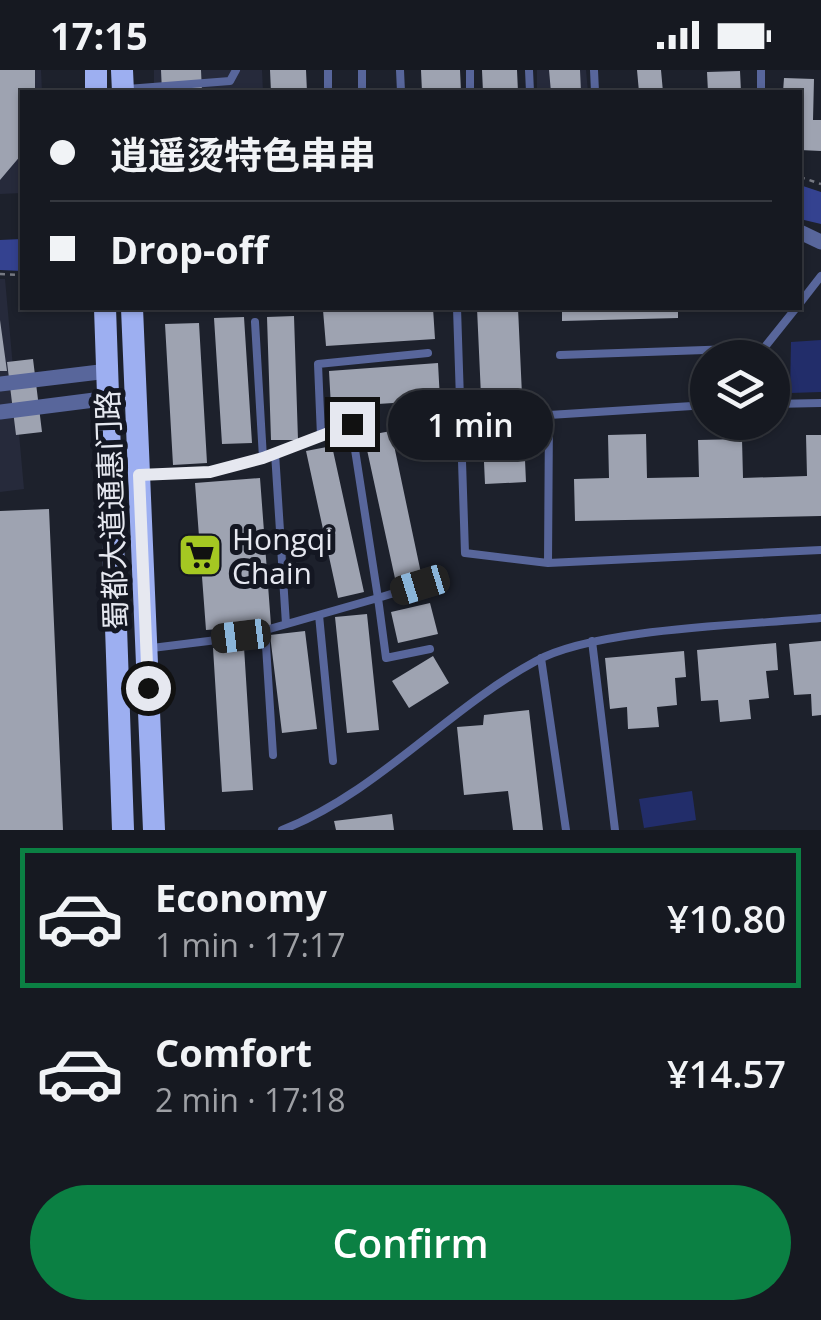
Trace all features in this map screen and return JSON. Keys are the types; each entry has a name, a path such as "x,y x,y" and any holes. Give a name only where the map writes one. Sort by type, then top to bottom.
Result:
{"main road":[{"name":"蜀都大道通惠门路","path":"105,310 124,830"},
{"name":"蜀都大道通惠门路","path":"132,310 154,830"}],"street":[{"path":"0,384 108,371"},
{"path":"0,412 110,398"}],"lane":[{"path":"122,84 230,81 236,70"},
{"path":"802,300 821,276"},
{"path":"457,310 465,553 548,563 821,550"},
{"path":"770,340 794,310"},
{"path":"255,322 263,458"},
{"path":"560,355 690,351"},
{"path":"320,436 318,364 428,353"},
{"path":"790,404 821,403"},
{"path":"548,563 549,415 690,406"},
{"path":"139,475 210,472 263,458 352,424 386,658 430,649"},
{"path":"275,453 286,624"},
{"path":"146,648 265,630 420,585"},
{"path":"319,615 334,761"},
{"path":"282,830 346,795 541,658 592,642 821,618"},
{"path":"265,630 273,755"},
{"path":"592,642 615,830"},
{"path":"541,658 566,830"}],"shaded area":[{"path":"0,70 41,70 42,90 20,90 20,193 0,194"},
{"path":"154,70 262,70 263,90 154,90"},
{"path":"537,70 586,70 588,90 537,90"},
{"path":"802,186 821,192 821,224 802,219"},
{"path":"20,239 20,271 0,270 0,240"},
{"path":"0,279 5,279 24,489 0,492"},
{"path":"821,340 821,392 790,393 791,342"},
{"path":"692,791 696,820 644,828 639,799"}],"building":[{"path":"0,70 35,70 35,90 20,90 20,156 0,180"},
{"path":"161,70 201,70 202,90 162,90"},
{"path":"270,70 306,70 307,90 271,90"},
{"path":"421,70 460,70 461,90 422,90"},
{"path":"482,70 517,70 518,90 483,90"},
{"path":"549,70 580,70 581,90 551,90"},
{"path":"637,70 661,70 663,90 639,90"},
{"path":"740,71 741,90 708,90 707,72"},
{"path":"784,78 814,79 813,120 821,120 821,151 802,150 802,90 783,90"},
{"path":"323,310 433,310 435,339 326,346"},
{"path":"477,310 518,310 526,482 485,484"},
{"path":"562,310 678,310 678,318 562,321"},
{"path":"294,316 298,440 271,440 267,317"},
{"path":"244,317 252,443 222,444 214,318"},
{"path":"0,320 7,371 0,371"},
{"path":"199,323 207,463 173,465 165,324"},
{"path":"33,359 42,432 16,435 7,362"},
{"path":"438,363 440,400 331,407 329,371"},
{"path":"391,431 422,578 396,583 364,436"},
{"path":"646,434 647,478 699,477 698,440 742,440 743,478 807,476 806,435 821,435 821,516 575,521 574,479 609,478 608,435"},
{"path":"332,446 364,592 338,598 306,451"},
{"path":"260,478 271,625 206,630 195,483"},
{"path":"49,509 63,830 0,830 0,511"},
{"path":"430,603 438,634 398,643 391,612"},
{"path":"367,614 379,730 347,733 335,617"},
{"path":"305,631 317,729 282,733 270,635"},
{"path":"821,641 821,715 812,716 811,694 794,695 789,644"},
{"path":"776,643 778,670 766,671 769,698 749,700 751,719 720,722 718,700 701,701 697,650"},
{"path":"244,647 253,790 222,792 213,648"},
{"path":"684,651 686,677 675,678 677,705 657,707 659,727 628,729 627,707 610,709 605,658"},
{"path":"433,656 449,683 409,708 392,681"},
{"path":"529,710 543,830 513,830 508,791 464,795 457,727 483,725 484,715"},
{"path":"392,814 394,830 336,830 334,821"}],"place":[{"name":"Hongqi Chain","path":"200,555"}],"route":[{"path":"148,688 139,475 210,472 263,458 352,424"}]}
